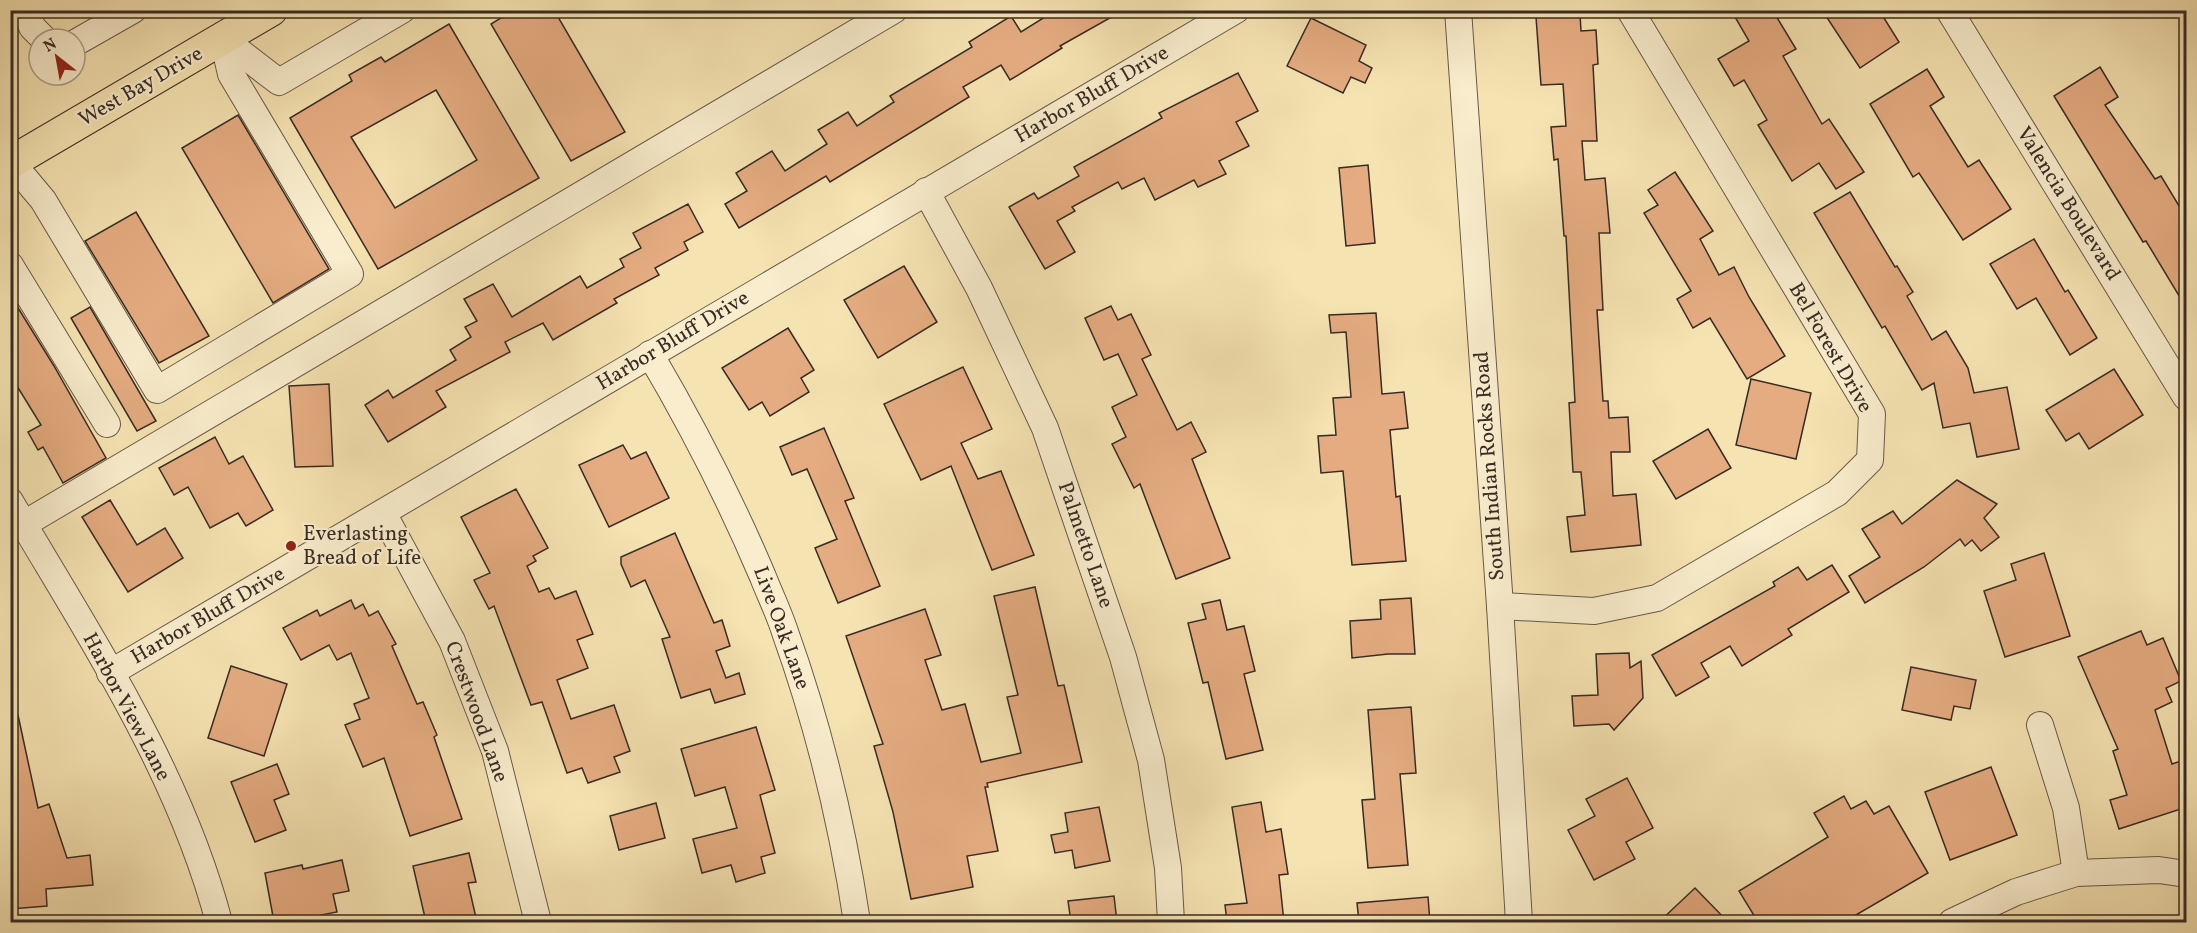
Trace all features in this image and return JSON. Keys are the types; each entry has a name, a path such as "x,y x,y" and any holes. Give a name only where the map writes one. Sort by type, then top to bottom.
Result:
{"main road":[{"name":"West Bay Drive","path":"11,161 271,10"}],"street":[{"path":"27,10 32,27"},
{"path":"87,36 133,10"},
{"path":"223,39 279,81 402,10"},
{"path":"24,524 894,10"},
{"name":"Harbor Bluff Drive","path":"110,673 1236,10"},
{"name":"South Indian Rocks Road","path":"1458,10 1500,606 1519,922"},
{"name":"Bel Forest Drive","path":"1500,606 1594,611 1657,598 1837,493 1870,460 1872,414 1630,10"},
{"name":"Valencia Boulevard","path":"1949,10 2187,397"},
{"path":"11,161 43,200 157,390 350,274 231,74 223,39"},
{"name":"Palmetto Lane","path":"927,191 979,288 1045,428 1123,657 1151,760 1168,868 1171,922"},
{"path":"10,265 107,424"},
{"name":"Live Oak Lane","path":"650,354 695,431 740,521 785,630 819,735 847,851 857,922"},
{"name":"Harbor View Lane","path":"10,501 154,753 185,822 212,894 219,922"},
{"name":"Crestwood Lane","path":"384,513 452,642 495,751 538,922"},
{"path":"2040,724 2066,808 2076,873"},
{"path":"1952,922 2016,892 2076,873 2159,870 2187,874"}],"building":[{"path":"514,10 554,10 625,132 571,161 491,24"},
{"path":"1056,10 1124,10 1060,46 1062,48 1010,80 1001,65 963,87 969,97 830,182 826,176 739,228 725,204 747,191 736,173 772,151 785,171 827,144 818,130 848,112 857,126 894,102 890,96 972,47 969,42 1011,16 1021,32"},
{"path":"1731,10 1773,11 1796,49 1783,56 1822,124 1829,119 1864,172 1836,189 1819,163 1792,181 1758,125 1767,120 1744,80 1734,86 1718,59 1749,41"},
{"path":"1822,10 1879,10 1899,42 1860,68"},
{"path":"1580,14 1581,31 1596,30 1598,64 1593,65 1597,141 1582,141 1585,180 1605,178 1610,233 1599,233 1603,310 1597,310 1603,401 1608,401 1609,418 1628,417 1630,452 1611,452 1613,496 1636,494 1641,545 1571,552 1567,517 1585,515 1581,472 1573,472 1569,403 1575,402 1566,236 1564,236 1558,159 1554,160 1551,127 1566,126 1563,84 1541,85 1536,17"},
{"path":"1311,18 1366,45 1359,61 1372,68 1365,83 1351,77 1343,93 1287,66"},
{"path":"449,24 539,178 378,269 290,118 352,81 349,75 381,57 385,62","holes":["436,90 477,160 395,208 351,137"]},
{"path":"2100,67 2118,97 2105,105 2155,179 2161,176 2187,219 2187,309 2146,241 2143,242 2054,96"},
{"path":"1927,69 1944,97 1930,106 1968,167 1979,160 2011,209 1963,240 1919,173 1913,177 1870,104"},
{"path":"1238,73 1258,111 1236,122 1249,146 1219,161 1226,174 1198,187 1194,180 1155,200 1144,178 1122,189 1118,182 1072,207 1075,211 1057,221 1075,252 1045,269 1009,207 1034,193 1038,199 1079,176 1074,167 1162,118 1159,113"},
{"path":"238,115 329,269 273,303 182,148"},
{"path":"1368,165 1375,243 1346,246 1339,168"},
{"path":"1675,172 1713,231 1700,239 1719,275 1734,267 1749,297 1785,356 1747,379 1710,318 1693,328 1677,299 1691,291 1644,213 1658,205 1648,190"},
{"path":"1850,192 1895,267 1897,266 1913,292 1907,296 1932,340 1946,331 1968,368 1974,393 2007,387 2019,449 1977,457 1970,423 1943,428 1934,383 1922,390 1885,326 1882,328 1814,213"},
{"path":"688,204 703,232 684,242 688,250 655,268 659,275 614,299 617,303 553,340 543,323 505,342 510,352 436,391 446,407 388,442 365,405 388,390 393,398 456,360 450,350 471,337 465,327 477,321 464,299 493,284 512,317 580,276 587,288 624,267 620,259 641,248 633,233"},
{"path":"136,212 209,336 159,363 85,241"},
{"path":"2034,239 2065,292 2068,290 2097,338 2070,355 2036,298 2017,309 1990,264"},
{"path":"904,266 937,322 878,358 844,300"},
{"path":"10,295 54,366 106,458 63,483 43,447 38,450 28,432 41,425 17,386 10,389"},
{"path":"1111,306 1118,320 1131,314 1151,355 1142,359 1177,430 1191,422 1206,452 1192,459 1230,558 1176,579 1140,484 1134,488 1112,444 1126,437 1112,407 1137,395 1118,354 1104,360 1085,318"},
{"path":"90,307 156,421 137,431 71,318"},
{"path":"1376,313 1382,394 1404,392 1408,428 1390,430 1396,497 1400,496 1406,561 1352,565 1343,471 1321,473 1318,436 1336,435 1333,398 1351,397 1346,332 1331,333 1329,315"},
{"path":"788,328 814,370 801,378 809,392 770,416 762,402 749,410 722,368"},
{"path":"963,367 992,429 961,443 978,479 1001,471 1034,555 992,570 951,466 921,480 884,404"},
{"path":"2114,369 2143,415 2089,449 2079,433 2066,441 2046,410"},
{"path":"1751,379 1811,393 1796,459 1736,445"},
{"path":"329,384 333,466 295,467 289,386"},
{"path":"824,428 854,498 845,501 880,586 838,603 815,548 837,539 807,469 792,475 780,447"},
{"path":"1708,429 1731,468 1676,499 1653,461"},
{"path":"215,437 229,464 243,456 273,510 246,526 238,513 210,528 188,487 174,495 159,468"},
{"path":"623,445 631,459 646,452 669,498 609,527 579,465"},
{"path":"1957,480 1997,504 1984,518 1999,537 1981,551 1972,540 1965,546 1960,539 1924,567 1865,603 1849,576 1880,557 1862,529 1893,511 1902,524"},
{"path":"516,489 548,548 533,556 536,561 527,566 539,592 549,588 555,599 576,591 593,634 577,640 588,668 557,680 571,719 614,705 630,751 614,757 620,772 588,783 582,768 567,773 542,702 531,705 494,606 489,609 474,580 490,573 461,517"},
{"path":"110,500 137,545 165,528 183,558 128,592 82,517"},
{"path":"675,533 714,623 722,620 730,646 716,651 726,678 739,673 745,694 715,703 710,689 681,698 662,639 670,637 645,580 631,587 621,564 621,557"},
{"path":"2044,553 2070,636 2005,657 1984,591 2016,580 2011,564"},
{"path":"1832,565 1849,592 1788,629 1792,635 1742,666 1730,646 1701,663 1709,677 1676,696 1652,655 1775,586 1773,582 1798,567 1807,580"},
{"path":"1035,587 1058,686 1064,685 1082,762 987,783 988,787 985,787 998,851 967,856 973,887 911,899 893,812 874,746 883,744 846,636 925,609 941,655 925,660 942,710 965,704 981,762 1021,753 1007,697 1018,695 994,596"},
{"path":"1411,598 1415,654 1352,658 1350,621 1381,619 1380,600"},
{"path":"351,600 355,609 363,604 369,616 378,611 396,644 392,646 417,704 423,702 437,735 434,737 462,819 410,836 384,758 363,767 345,725 360,719 354,704 369,698 351,653 337,660 329,645 301,660 283,628 317,610 320,616"},
{"path":"1220,600 1227,630 1244,626 1255,671 1244,674 1263,750 1226,759 1208,682 1203,683 1188,623 1206,619 1202,604"},
{"path":"2141,631 2147,645 2163,638 2181,681 2166,688 2172,702 2155,710 2172,764 2187,759 2187,807 2119,829 2110,800 2127,795 2113,751 2118,749 2078,657"},
{"path":"1629,653 1630,668 1641,661 1643,698 1614,730 1609,724 1574,726 1572,696 1598,695 1596,654"},
{"path":"231,666 287,684 264,756 208,738"},
{"path":"1911,667 1976,680 1970,709 1954,706 1951,720 1902,710"},
{"path":"1411,707 1416,773 1400,774 1408,865 1368,868 1362,800 1375,799 1368,710"},
{"path":"18,715 38,808 49,804 67,858 90,855 93,885 46,889 47,906 10,909 10,716"},
{"path":"756,727 775,790 760,795 775,853 761,857 765,873 736,882 731,865 702,873 693,839 737,828 725,787 695,796 681,749"},
{"path":"277,764 289,794 274,800 286,830 255,842 231,782"},
{"path":"1991,767 2017,835 1950,860 1925,792"},
{"path":"1627,778 1653,828 1626,842 1635,859 1594,880 1568,830 1595,816 1586,799"},
{"path":"1844,796 1851,809 1866,801 1874,814 1889,806 1928,873 1844,922 1758,922 1739,891 1828,837 1814,813"},
{"path":"1261,802 1266,832 1281,829 1288,874 1279,875 1284,922 1227,922 1225,905 1247,903 1232,807"},
{"path":"656,803 665,838 619,850 610,816"},
{"path":"1099,807 1110,861 1075,868 1072,850 1055,853 1051,835 1068,832 1065,813"},
{"path":"469,853 476,882 468,883 477,922 426,922 413,866"},
{"path":"342,860 349,891 333,894 337,912 321,915 323,922 274,922 265,873 302,865 303,869"},
{"path":"1695,888 1728,922 1659,922"},
{"path":"1114,896 1117,922 1071,922 1068,901"},
{"path":"1428,897 1430,922 1359,922 1357,903"}],"place":[{"name":"Everlasting Bread of Life","path":"291,546"}]}
